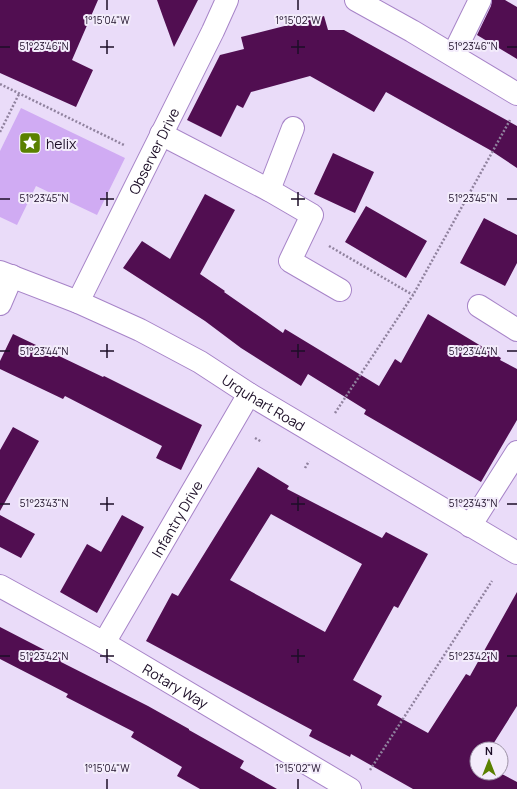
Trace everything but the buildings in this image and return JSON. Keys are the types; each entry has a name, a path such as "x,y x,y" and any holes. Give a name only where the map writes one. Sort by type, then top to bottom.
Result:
{"street":[{"name":"Observer Drive","path":"78,302 227,0"},
{"path":"356,0 453,55 515,104"},
{"path":"453,55 480,0"},
{"path":"268,190 293,128"},
{"path":"162,134 268,190 308,223 290,261 340,290"},
{"path":"0,304 6,274"},
{"name":"Urquhart Road","path":"6,274 78,302 140,330 200,362 249,394 517,553"},
{"path":"479,306 517,330"},
{"name":"Infantry Drive","path":"104,643 249,394"},
{"path":"470,526 517,452"},
{"name":"Rotary Way","path":"0,586 104,643 350,789"}],"path":[{"path":"0,84 150,157"},
{"path":"0,132 19,94"},
{"path":"341,404 413,295 515,104"},
{"path":"308,223 413,295"},
{"path":"367,776 492,581"}],"shaded area":[{"path":"21,108 125,158 97,215 36,186 17,225 0,217 0,151"}],"place":[{"name":"helix","path":"30,143"}]}
